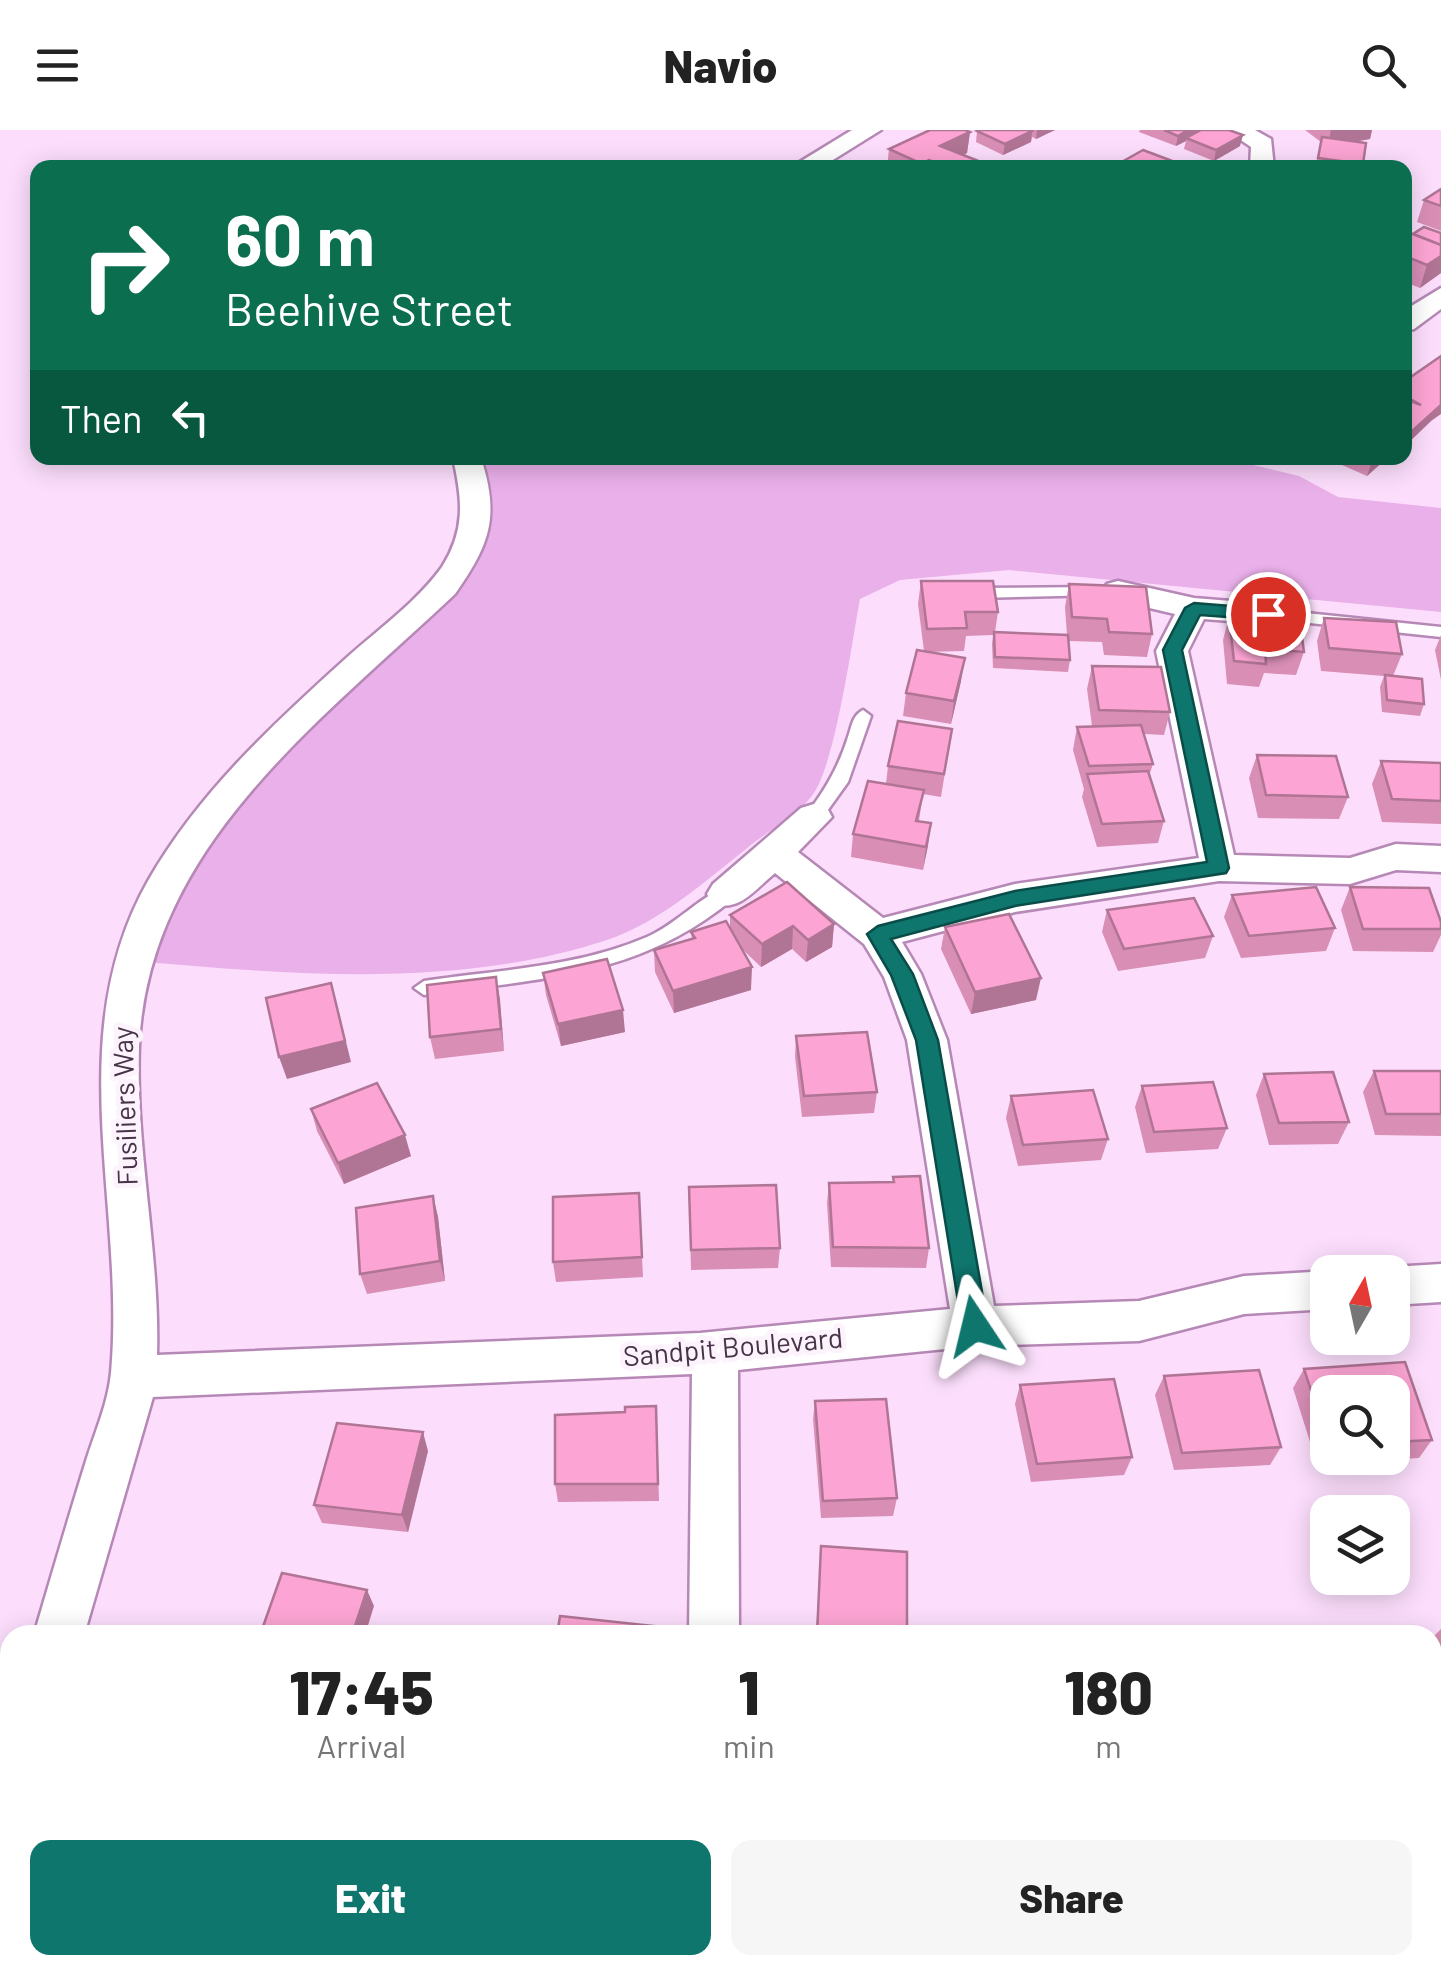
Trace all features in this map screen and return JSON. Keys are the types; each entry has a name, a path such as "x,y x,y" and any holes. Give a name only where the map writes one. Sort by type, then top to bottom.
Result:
{"street":[{"path":"816,160 868,130"},
{"path":"1238,130 1262,144 1262,160"},
{"path":"1412,318 1441,296"},
{"name":"Fusiliers Way","path":"62,1625 134,1377 136,1285 118,1050 129,973 140,936 200,826 250,769 444,587 467,557 478,528 468,465"},
{"path":"1118,591 1194,608 1268,614"},
{"path":"1194,608 1172,650 1219,868"},
{"path":"726,894 814,817"},
{"path":"774,853 878,934 902,974 927,1040 975,1326"},
{"path":"878,934 1015,898 1219,868 1350,870 1396,857 1441,859"},
{"path":"1410,1285 1441,1283"},
{"name":"Sandpit Boulevard","path":"134,1377 715,1352 975,1326 1140,1321 1244,1295 1310,1291"},
{"path":"714,1625 715,1352"}],"lane":[{"path":"977,593 1118,591"},
{"path":"1268,614 1441,632"},
{"path":"814,817 833,798 844,776 863,716"},
{"path":"424,988 554,967 647,945 690,924 726,894"}],"shaded area":[{"path":"469,465 1253,465 1299,476 1338,497 1441,508 1441,612 1009,570 900,580 860,599 835,733 820,782 811,797 789,818 645,923 607,940 549,956 431,972 311,973 133,961 200,826 444,587 472,474"}],"building":[{"path":"930,130 965,130 970,132 940,146 976,160 913,160 889,149"},
{"path":"1164,130 1188,130 1178,136"},
{"path":"1201,130 1229,130 1243,135 1216,150 1186,138"},
{"path":"977,131 1032,131 1005,144"},
{"path":"1322,137 1366,143 1364,160 1318,158"},
{"path":"1143,150 1170,160 1125,160"},
{"path":"1441,189 1441,206 1424,200"},
{"path":"1424,227 1441,233 1441,245 1413,234"},
{"path":"1412,234 1441,245 1441,256 1427,265 1412,259"},
{"path":"1441,356 1441,405 1412,431 1412,402 1421,405 1412,400 1412,376"},
{"path":"921,581 993,581 998,612 965,612 967,628 927,629"},
{"path":"1069,584 1146,587 1152,634 1109,632 1107,619 1072,617"},
{"path":"1229,617 1300,622 1304,652 1265,649 1266,664 1234,661"},
{"path":"1324,618 1396,622 1402,654 1329,648"},
{"path":"994,632 1068,635 1070,660 995,657"},
{"path":"917,650 965,658 954,701 906,693"},
{"path":"1092,666 1161,667 1170,712 1099,710"},
{"path":"1385,675 1422,679 1424,704 1387,700"},
{"path":"898,721 952,729 944,774 888,766"},
{"path":"1141,725 1153,764 1089,766 1077,727"},
{"path":"1257,755 1336,756 1348,797 1266,795"},
{"path":"1381,761 1441,763 1441,801 1392,799"},
{"path":"1148,771 1164,821 1102,824 1087,774"},
{"path":"868,781 924,790 916,821 931,823 926,847 853,834"},
{"path":"787,882 834,924 808,940 793,926 762,944 730,915"},
{"path":"1316,887 1335,928 1249,936 1232,895"},
{"path":"1350,887 1429,888 1441,929 1363,929"},
{"path":"1194,898 1213,936 1124,949 1107,910"},
{"path":"1009,914 1041,978 975,992 945,927"},
{"path":"726,921 752,967 673,991 654,950 695,938 691,932"},
{"path":"607,959 623,1010 558,1024 543,973"},
{"path":"496,977 501,1029 430,1037 427,985"},
{"path":"331,983 345,1041 279,1057 266,998"},
{"path":"867,1032 877,1092 804,1096 796,1036"},
{"path":"1374,1071 1441,1071 1441,1114 1386,1114"},
{"path":"1333,1072 1349,1122 1279,1123 1264,1074"},
{"path":"1213,1082 1227,1128 1154,1132 1142,1086"},
{"path":"377,1083 405,1135 338,1163 311,1109"},
{"path":"1093,1090 1108,1139 1023,1145 1011,1096"},
{"path":"920,1176 929,1248 833,1247 829,1183 894,1182 893,1177"},
{"path":"776,1185 780,1248 691,1250 689,1187"},
{"path":"639,1193 642,1257 553,1262 553,1197"},
{"path":"433,1196 440,1261 360,1274 356,1208"},
{"path":"1405,1362 1410,1375 1310,1375 1310,1388 1304,1369"},
{"path":"1259,1370 1281,1447 1182,1453 1164,1376"},
{"path":"1410,1376 1432,1440 1410,1441"},
{"path":"1114,1379 1132,1457 1037,1464 1020,1385"},
{"path":"886,1399 897,1498 823,1501 815,1401"},
{"path":"656,1406 658,1484 555,1484 555,1415 625,1412 625,1407"},
{"path":"337,1423 423,1432 402,1515 314,1505"},
{"path":"821,1546 907,1552 907,1625 817,1625"},
{"path":"282,1573 367,1590 355,1625 264,1625"},
{"path":"560,1616 645,1625 559,1625"}],"route":[{"path":"975,1326 927,1040 902,974 878,934 1015,898 1219,868 1172,650 1194,608 1268,614"}]}
